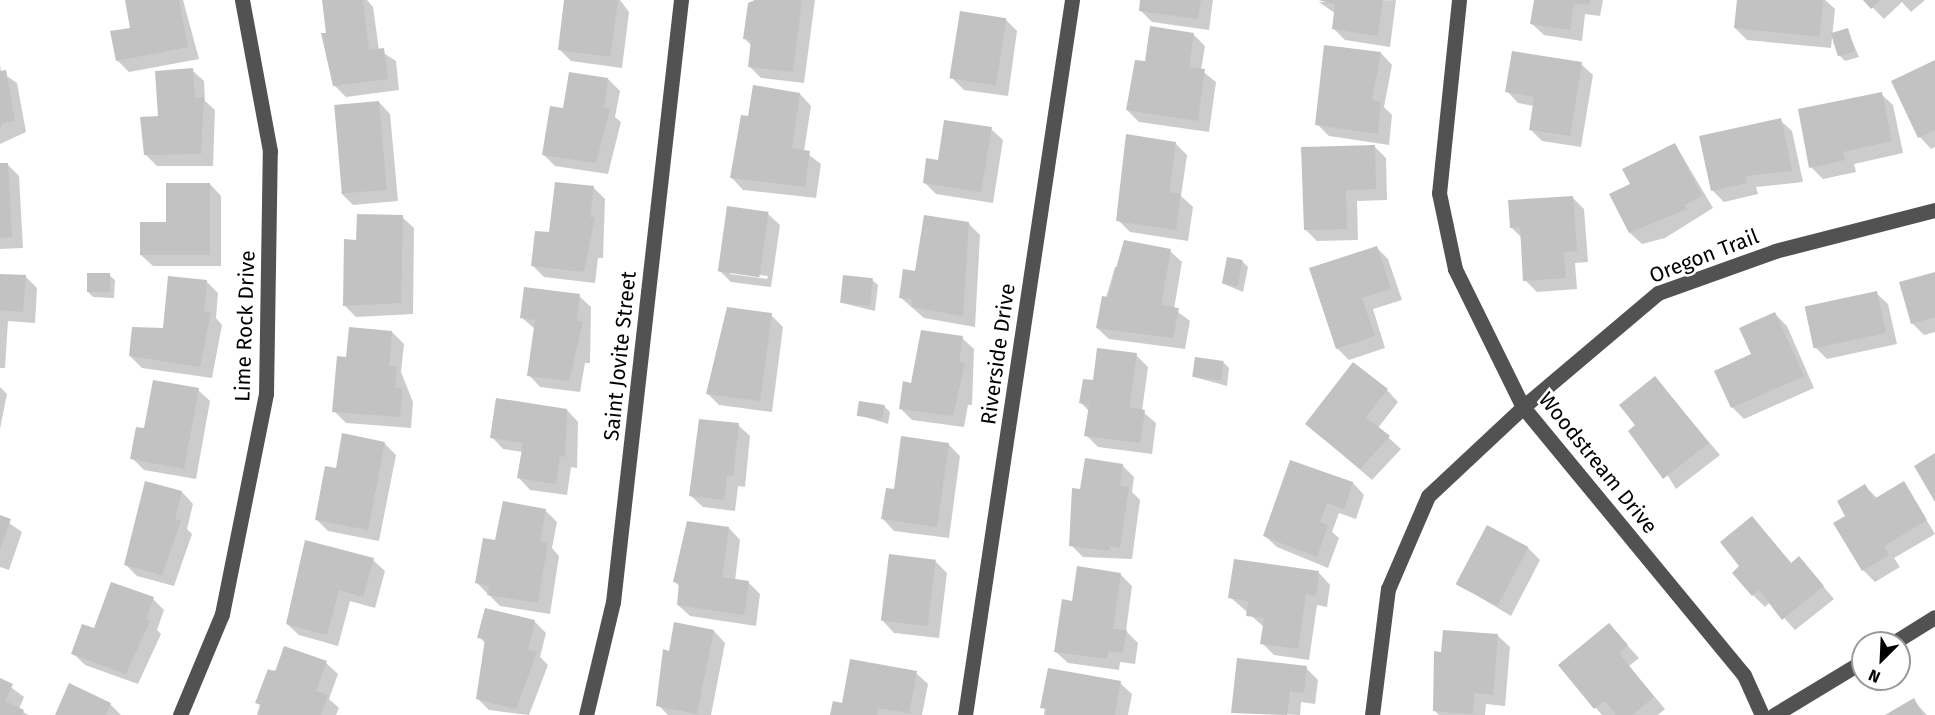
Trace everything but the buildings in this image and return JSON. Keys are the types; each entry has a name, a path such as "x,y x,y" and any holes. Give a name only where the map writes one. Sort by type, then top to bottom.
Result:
{"street":[{"name":"Lime Rock Drive","path":"180,715 222,614 266,394 270,151 242,0"},
{"name":"Saint Jovite Street","path":"586,715 613,602 681,0"},
{"name":"Riverside Drive","path":"965,715 1072,0"},
{"name":"Woodstream Drive","path":"1459,0 1439,193 1443,228 1455,268 1523,407 1744,675 1762,715"},
{"name":"Oregon Trail","path":"1372,715 1388,589 1428,496 1523,407 1658,293 1775,251 1935,210"},
{"path":"1911,632 1935,618"},
{"path":"1774,715 1851,668"}]}
